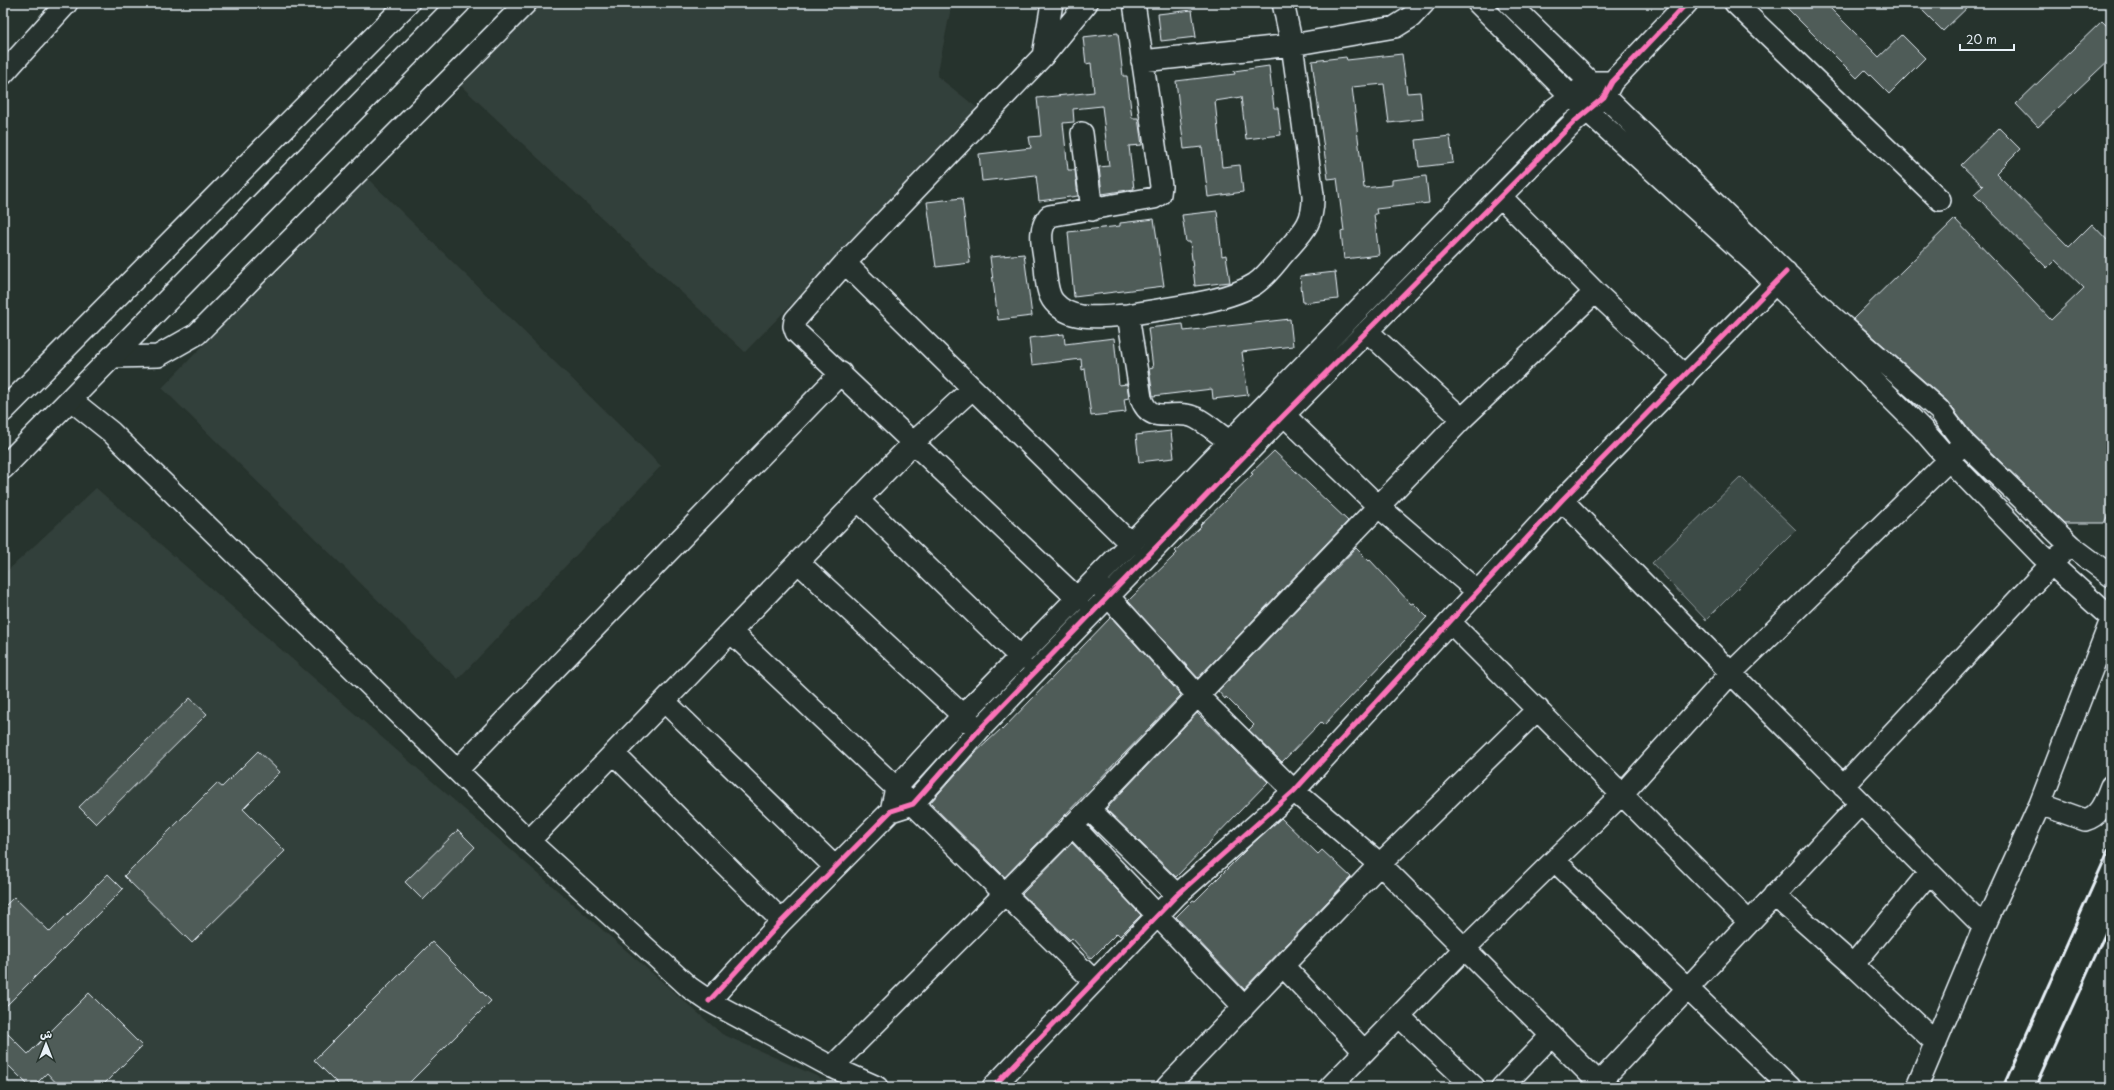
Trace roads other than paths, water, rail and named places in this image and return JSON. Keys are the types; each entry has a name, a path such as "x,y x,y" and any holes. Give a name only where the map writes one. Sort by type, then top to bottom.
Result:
{"main road":[{"path":"3,411 408,3"},
{"path":"3,468 459,3"}],"street":[{"path":"3,74 67,3"},
{"path":"113,357 158,356 197,334 526,3"},
{"path":"1043,56 1052,3"},
{"path":"1078,599 842,373 796,332 794,326 795,320 845,264 1043,56 1087,3"},
{"path":"1134,3 1161,186 1160,194 1154,198 1092,210 1049,216 1043,223 1040,234 1049,290 1054,302 1064,309 1082,317 1128,315 1219,298 1242,291 1256,283 1303,232 1312,214 1313,195 1292,45 1283,3"},
{"path":"1142,61 1292,45 1395,27 1411,17 1424,3"},
{"path":"1478,3 1571,96 1781,278 1820,305 1939,410 1963,442 2071,546 2111,576"},
{"path":"1509,3 1590,82 1608,89 1781,278 1922,428 1949,460 2050,564 2111,619 2040,804 1984,927 1917,1087"},
{"path":"709,1001 782,921 891,811 914,804 1102,589 1284,415 1575,121 1588,111 1687,3"},
{"path":"1735,3 1940,200"},
{"path":"891,811 896,788 962,716 1078,599 1102,589 1131,544 1229,441 1554,109 1590,82"},
{"path":"1082,133 1092,210"},
{"path":"1501,197 1595,292 1685,376"},
{"path":"845,264 1131,544"},
{"path":"993,1087 1177,894 1294,791 1562,500 1781,278"},
{"path":"832,1067 1089,809 1462,419 1595,292"},
{"path":"1128,315 1144,409 1151,413 1188,415 1197,418 1229,441"},
{"path":"1367,331 1462,419"},
{"path":"458,769 842,373"},
{"path":"529,841 798,562 859,501 914,442 972,389"},
{"path":"71,400 111,432 458,769 529,841 690,988 709,1001 832,1067 877,1087"},
{"path":"1284,415 1378,506 1478,592"},
{"path":"1330,1087 1464,949 1622,794 1731,673 1949,460 1963,442"},
{"path":"1562,500 1860,804 1984,927"},
{"path":"859,501 1021,658"},
{"path":"1843,786 2050,564 2071,546"},
{"path":"798,562 962,716 979,730"},
{"path":"1102,589 1198,696 1294,791 1380,864 1601,1085 1749,922 1860,804"},
{"path":"1451,622 1749,922"},
{"path":"731,632 914,804 1094,981"},
{"path":"664,701 834,867"},
{"path":"1167,1087 1380,864 1538,709"},
{"path":"614,754 782,921"},
{"path":"2040,804 2085,820 2091,818 2100,810 2111,786"},
{"path":"1089,809 1177,894"},
{"path":"1072,825 1158,914 1244,1007"},
{"path":"1555,861 1790,1087"},
{"path":"1853,965 1930,872"},
{"path":"1774,895 1853,965 1936,1043"},
{"path":"1283,966 1364,1051"},
{"path":"1399,1016 1474,1087"},
{"path":"1502,1087 1552,1036"}],"railway":[{"path":"2003,1087 2111,845"},
{"path":"2036,1087 2111,921"}]}
